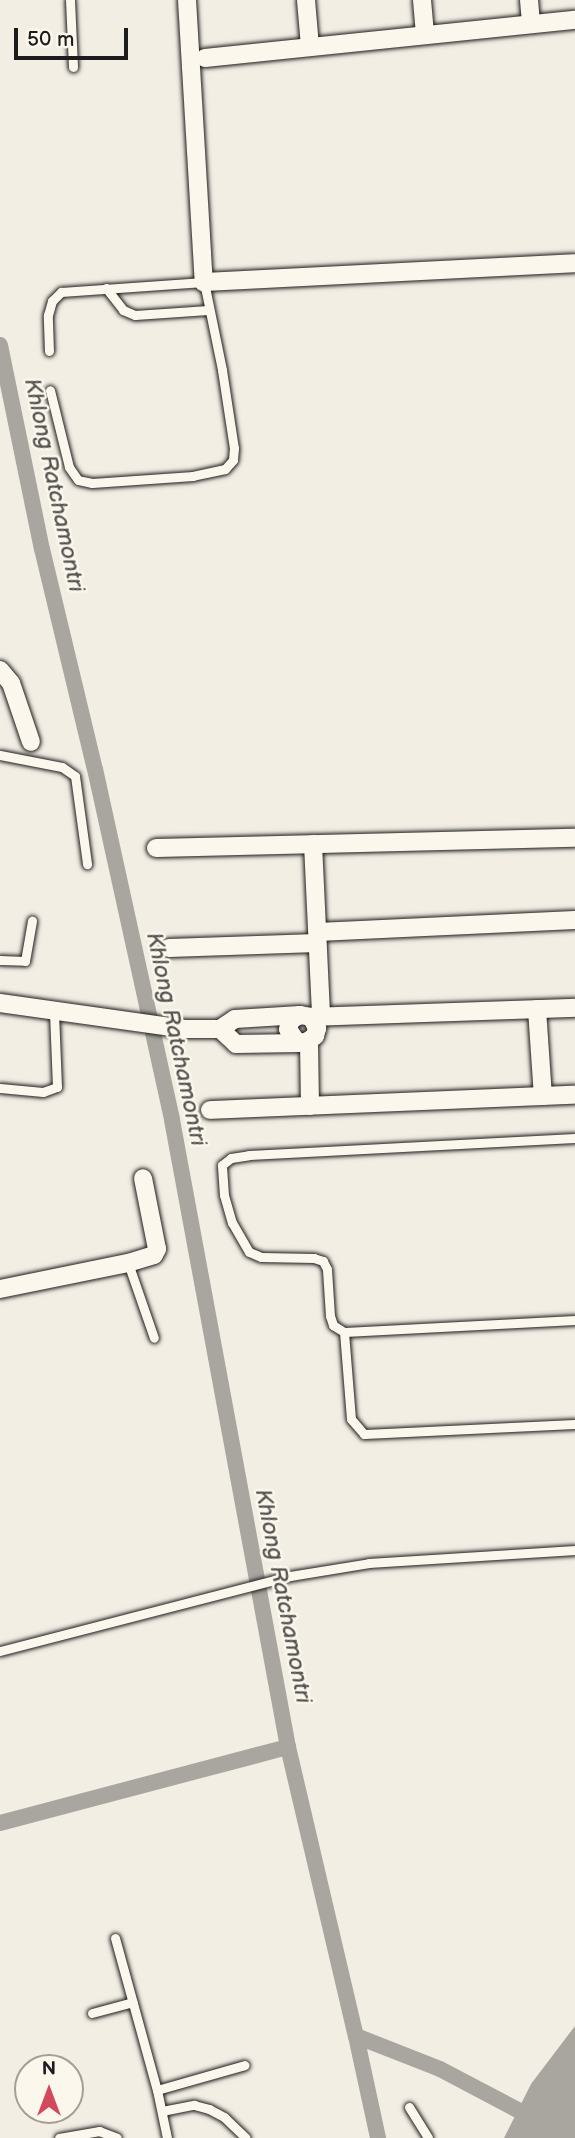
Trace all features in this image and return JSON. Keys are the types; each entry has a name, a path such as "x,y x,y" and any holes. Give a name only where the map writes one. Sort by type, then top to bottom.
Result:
{"street":[{"path":"187,0 204,282 575,263"},
{"path":"306,0 310,47"},
{"path":"422,0 425,35"},
{"path":"528,0 531,24"},
{"path":"205,58 575,20"},
{"path":"0,670 11,683 31,742"},
{"path":"156,848 575,838"},
{"path":"311,1016 318,937 313,844"},
{"path":"169,948 575,920"},
{"path":"0,1003 184,1028 220,1029 235,1018 575,1008"},
{"path":"537,1009 543,1096"},
{"path":"305,1042 292,1038 288,1029 291,1020 311,1016"},
{"path":"220,1029 236,1044 305,1042"},
{"path":"305,1042 310,1105"},
{"path":"210,1110 575,1095"},
{"path":"0,1289 148,1258 158,1249 143,1178"}],"lane":[{"path":"70,0 73,67"},
{"path":"49,351 48,315 52,301 61,292 204,282 234,448 233,460 225,469 193,476 92,483 78,480 69,467 50,390"},
{"path":"106,288 123,310 135,316 208,310"},
{"path":"0,755 69,770 75,776 87,864"},
{"path":"0,960 25,961 32,921"},
{"path":"0,1088 43,1092 57,1087 54,1011"},
{"path":"575,1138 249,1155 231,1158 222,1165 224,1195 232,1223 249,1252 261,1257 314,1258 323,1261 327,1269 330,1316 333,1325 344,1332 575,1320"},
{"path":"128,1263 153,1338"},
{"path":"344,1332 351,1419 364,1434 575,1424"},
{"path":"0,1651 290,1576 369,1563 575,1550"},
{"path":"115,1938 158,2090 167,2138"},
{"path":"92,2013 133,2002"},
{"path":"158,2090 245,2065"},
{"path":"162,2110 194,2105 209,2109 224,2117 246,2138"},
{"path":"410,2107 428,2138"},
{"path":"60,2138 99,2131 117,2138"}],"shaded area":[{"path":"575,2026 575,2138 504,2138 531,2084"}],"waterway":[{"name":"Khlong Ratchamontri","path":"0,345 42,549 95,769 172,1120 288,1747"},
{"path":"0,1823 288,1747 356,2036 440,2069 535,2119"},
{"path":"356,2036 378,2138"}]}
